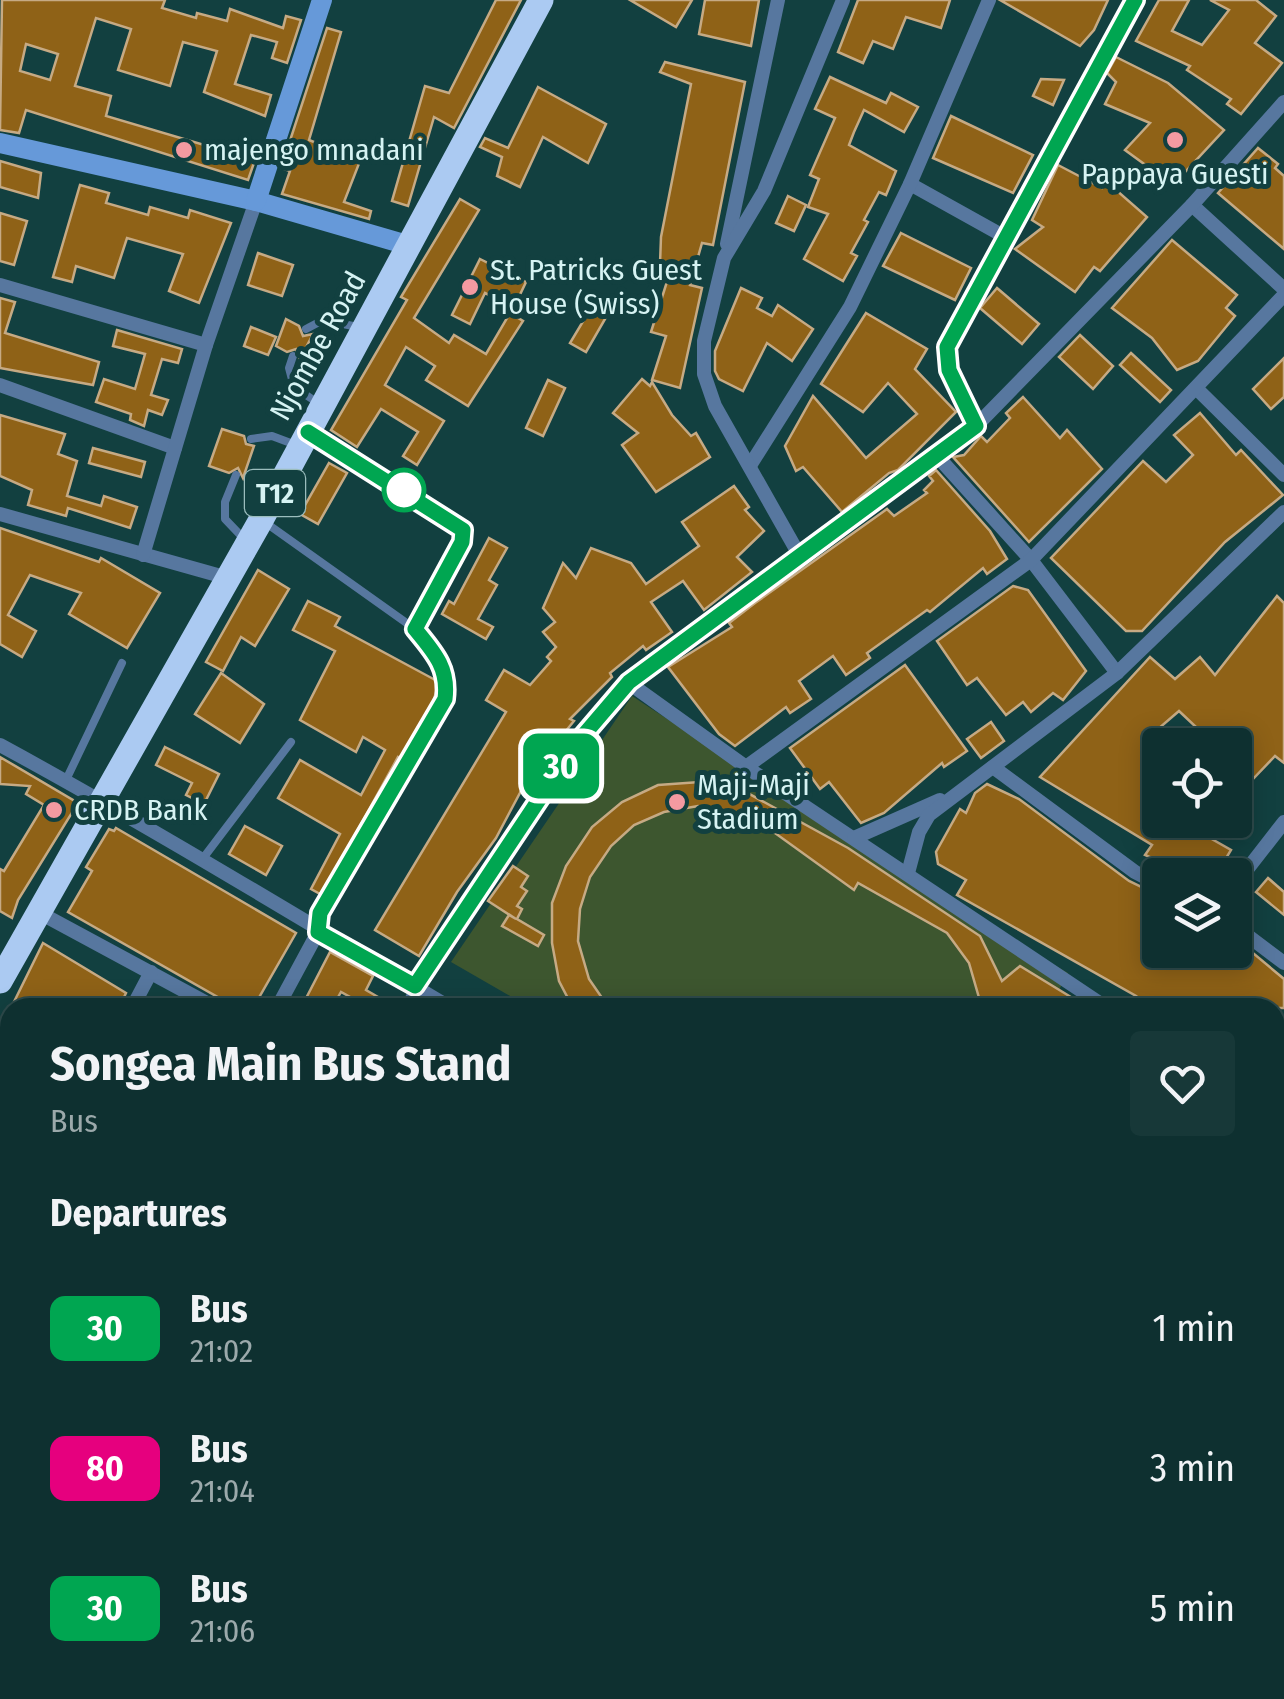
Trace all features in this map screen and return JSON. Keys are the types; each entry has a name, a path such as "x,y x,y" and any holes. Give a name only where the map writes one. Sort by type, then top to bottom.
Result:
{"highway":[{"name":"Njombe Road","path":"0,982 261,520 541,0"}],"street":[{"path":"143,555 206,345 322,0"},
{"path":"778,0 704,341 704,374 715,406 801,558"},
{"path":"724,258 764,191 844,0"},
{"path":"751,464 850,307 910,184 989,0"},
{"path":"976,426 949,370 947,347 1135,0"},
{"path":"415,986 576,744 629,682 938,458 976,426 1281,111"},
{"path":"0,143 256,201 411,246"},
{"path":"910,184 1007,238"},
{"path":"746,767 1032,560 1198,390 1284,292 1192,205"},
{"path":"0,285 206,345"},
{"path":"0,385 175,448"},
{"path":"1198,390 1284,476"},
{"path":"938,458 1032,560 1117,672"},
{"path":"854,838 950,795 994,768 1117,672 1284,512"},
{"path":"0,514 228,578"},
{"path":"629,682 746,767 1091,998"},
{"path":"0,745 204,858 318,932 435,998"},
{"path":"994,768 1142,876"},
{"path":"908,873 919,832 950,795"},
{"path":"1252,862 1284,822"},
{"path":"40,913 198,998"},
{"path":"282,998 318,932"},
{"path":"1252,938 1284,962"},
{"path":"137,998 151,972"}],"lane":[{"path":"306,329 323,320 364,329"},
{"path":"293,356 289,368 294,386 322,406"},
{"path":"251,439 304,439 463,530 462,542 415,629"},
{"path":"236,475 225,502 226,519 248,543"},
{"path":"261,520 415,629 440,659 447,682 445,699 320,913 318,932"},
{"path":"66,780 122,664"},
{"path":"204,858 291,742"},
{"path":"409,998 415,986"}],"green space":[{"name":"Maji-Maji Stadium","path":"632,696 955,907 1068,973 1055,998 514,998 451,962"}],"building":[{"path":"2,0 165,0 162,8 196,18 197,13 227,21 230,9 283,28 286,16 301,20 287,63 272,58 277,42 251,35 235,84 271,95 265,116 204,92 217,51 183,42 170,86 118,70 131,29 96,18 75,86 111,96 106,116 255,160 248,180 26,110 19,133 0,130","holes":["26,44 58,54 50,80 20,71"]},
{"path":"496,0 521,0 454,128 434,117 408,206 392,201 425,86 449,93"},
{"path":"630,0 692,0 676,27"},
{"path":"705,0 759,0 751,46 699,34"},
{"path":"858,0 950,0 941,28 906,17 893,49 873,41 863,63 838,52"},
{"path":"1000,0 1108,0 1094,30 1080,46"},
{"path":"1159,0 1189,0 1172,31 1202,45 1229,10 1210,0 1256,0 1276,16 1255,43 1282,63 1241,114 1227,104 1231,99 1187,70 1190,66 1136,41"},
{"path":"327,28 341,32 309,140 360,161 344,202 371,211 369,219 282,194 290,171 281,168"},
{"name":"Pappaya Guesti","path":"1116,57 1168,83 1224,130 1173,185 1125,150 1150,123 1105,104 1116,82 1107,73"},
{"path":"665,62 745,82 713,245 702,243 690,285 702,288 680,388 652,380 666,336 651,332 672,266 660,264 661,237 691,84 660,72"},
{"path":"830,77 886,103 891,93 918,107 904,132 864,110 854,132 849,145 896,171 886,195 879,192 864,220 868,222 851,253 857,256 843,281 804,259 828,214 808,207 819,179 810,175 835,118 815,109"},
{"path":"1041,79 1064,80 1053,105 1033,96"},
{"path":"538,87 606,124 588,163 543,137 520,187 497,176 502,157 480,147 485,138 508,148"},
{"path":"951,116 1033,155 1013,193 933,158"},
{"path":"1258,148 1278,164 1275,168 1284,176 1284,249 1218,193"},
{"path":"0,161 41,173 38,198 0,187"},
{"path":"1058,165 1102,188 1107,182 1147,217 1100,271 1094,267 1075,292 1015,249 1043,227 1032,220"},
{"path":"80,185 109,193 106,203 148,215 150,207 188,218 190,210 231,223 199,303 169,291 183,254 127,238 114,278 76,266 72,282 53,277"},
{"path":"788,196 806,205 794,231 776,223"},
{"path":"460,199 479,210 414,318 449,343 454,335 486,354 510,313 523,321 468,406 426,380 435,366 406,347 385,385 444,421 417,465 403,456 418,432 381,409 357,447 331,430 407,300 401,297"},
{"path":"0,213 27,221 14,265 0,261"},
{"path":"901,233 971,268 955,300 883,266"},
{"path":"1172,240 1237,295 1226,308 1235,316 1198,361 1177,370 1152,338 1112,308"},
{"path":"258,253 293,265 282,296 248,285"},
{"path":"480,259 526,282 514,307 485,293 470,324 452,315"},
{"path":"741,288 762,298 757,308 772,316 778,305 813,329 792,361 767,343 743,391 719,379 715,371 715,351"},
{"path":"997,288 1039,324 1022,344 980,308"},
{"path":"0,298 15,302 5,333 99,362 93,385 0,368"},
{"path":"597,298 612,307 586,352 570,343"},
{"path":"866,313 927,349 915,369 956,412 898,470 842,512 803,467 796,471 785,446 813,396 866,458 917,414 888,383 863,412 821,384"},
{"path":"286,319 299,326 303,336 313,334 300,359 296,349 287,352 276,346"},
{"path":"251,327 276,337 268,355 244,346"},
{"path":"117,330 182,349 178,363 162,359 151,395 168,400 162,415 148,410 144,426 130,420 131,414 96,402 104,379 135,389 145,354 113,346"},
{"path":"1080,335 1113,366 1093,389 1059,357"},
{"path":"1131,353 1171,390 1160,402 1120,365"},
{"path":"1284,358 1284,397 1271,409 1253,389"},
{"path":"642,379 650,386 652,382 672,415 691,436 696,433 710,457 656,492 622,445 638,433 613,413"},
{"path":"548,380 565,388 543,436 526,428"},
{"path":"1023,397 1060,438 1067,430 1102,469 1029,542 953,457 964,455 981,436 987,442 1010,418 1006,413"},
{"path":"1200,413 1236,455 1241,450 1283,495 1225,542 1142,631 1126,631 1051,558 1143,461 1166,482 1193,455 1174,435"},
{"path":"0,415 65,434 58,454 77,461 67,496 101,506 104,496 137,507 130,528 68,508 66,516 28,505 32,490 0,476"},
{"path":"222,429 244,436 246,444 254,446 243,478 238,468 229,473 209,466"},
{"path":"93,448 145,462 141,477 89,463"},
{"path":"329,463 347,473 318,524 300,514"},
{"path":"936,470 990,531 1007,559 987,574 983,568 930,612 927,610 867,653 870,658 846,675 833,656 799,681 811,699 790,713 786,707 735,746 719,734 668,667 732,627 729,623 755,603 887,509 894,516 927,493 924,490 933,481 929,476"},
{"path":"734,486 749,507 745,510 764,531 737,557 752,572 704,610 683,581 651,602 672,632 646,650 643,646 610,673 612,677 570,719 574,721 529,776 496,838 457,892 419,956 375,930 506,712 486,700 504,670 530,685 551,661 547,657 556,647 543,632 555,622 543,608 563,563 576,578 591,548 631,563 646,584 699,546 682,522"},
{"path":"0,528 99,562 101,558 160,593 127,648 69,614 81,593 30,575 8,615 36,631 22,657 0,644"},
{"path":"489,538 507,548 489,580 497,585 478,619 493,627 486,639 442,614 449,601 454,604"},
{"path":"258,570 289,589 255,646 241,637 223,671 206,662"},
{"path":"1013,586 1028,590 1086,671 1063,700 1053,693 1031,712 1023,702 1006,715 977,678 967,685 937,641"},
{"path":"1277,596 1284,603 1284,763 1275,756 1252,780 1252,728 1197,728 1179,711 1159,728 1142,728 1142,838 1210,838 1231,850 1226,858 1152,858 1145,855 1152,845 1040,777 1150,657 1175,679 1200,657 1215,675"},
{"path":"308,601 340,617 335,626 439,682 431,709 402,759 398,757 322,895 311,889 340,834 278,798 300,760 361,795 385,750 363,737 356,752 300,720 335,651 293,630"},
{"path":"905,665 967,751 944,767 942,763 884,813 861,823 829,782 820,789 790,748"},
{"path":"221,673 264,704 240,743 195,714"},
{"path":"991,722 1004,741 981,758 967,739"},
{"path":"165,747 219,774 204,804 186,795 192,783 156,765"},
{"path":"0,757 78,803 18,900 12,918 0,911 0,869 4,871 44,805 26,794 30,786 0,784"},
{"path":"700,782 742,790 848,848 980,936 1002,981 1020,966 1072,998 979,998 969,963 947,933 858,883 854,890 775,833 733,813 698,806 664,812 634,825 611,846 590,877 580,909 578,941 589,979 602,998 568,998 559,981 552,943 552,903 566,866 592,827 622,802 658,785"},
{"path":"987,784 1019,799 1142,887 1142,968 1252,968 1252,952 1284,979 1284,998 1135,998 957,895 966,880 938,864 936,852 960,809 966,813 975,793"},
{"path":"245,826 282,846 266,875 229,854"},
{"path":"116,828 296,933 259,998 219,998 68,912 92,871 86,867 109,829"},
{"path":"513,866 528,876 521,887 527,891 517,906 522,909 517,919 544,935 538,946 502,926 509,915 516,919 488,901"},
{"path":"1268,878 1284,892 1284,915 1256,892"},
{"path":"43,943 126,993 124,998 16,998"},
{"path":"330,952 373,976 366,990 380,998 352,998 341,992 338,998 306,998"}],"bus line":[{"name":"30","path":"308,432 458,523 463,530 462,542 415,629 440,659 447,682 445,699 320,913 318,932 415,986 576,744 629,682 938,458 976,426 949,370 947,347 1135,0"}],"place":[{"name":"Pappaya Guesti","path":"1175,140"},
{"name":"majengo mnadani","path":"184,150"},
{"name":"St. Patricks Guest House (Swiss)","path":"470,287"},
{"name":"Maji-Maji Stadium","path":"677,802"},
{"name":"CRDB Bank","path":"54,810"}]}
